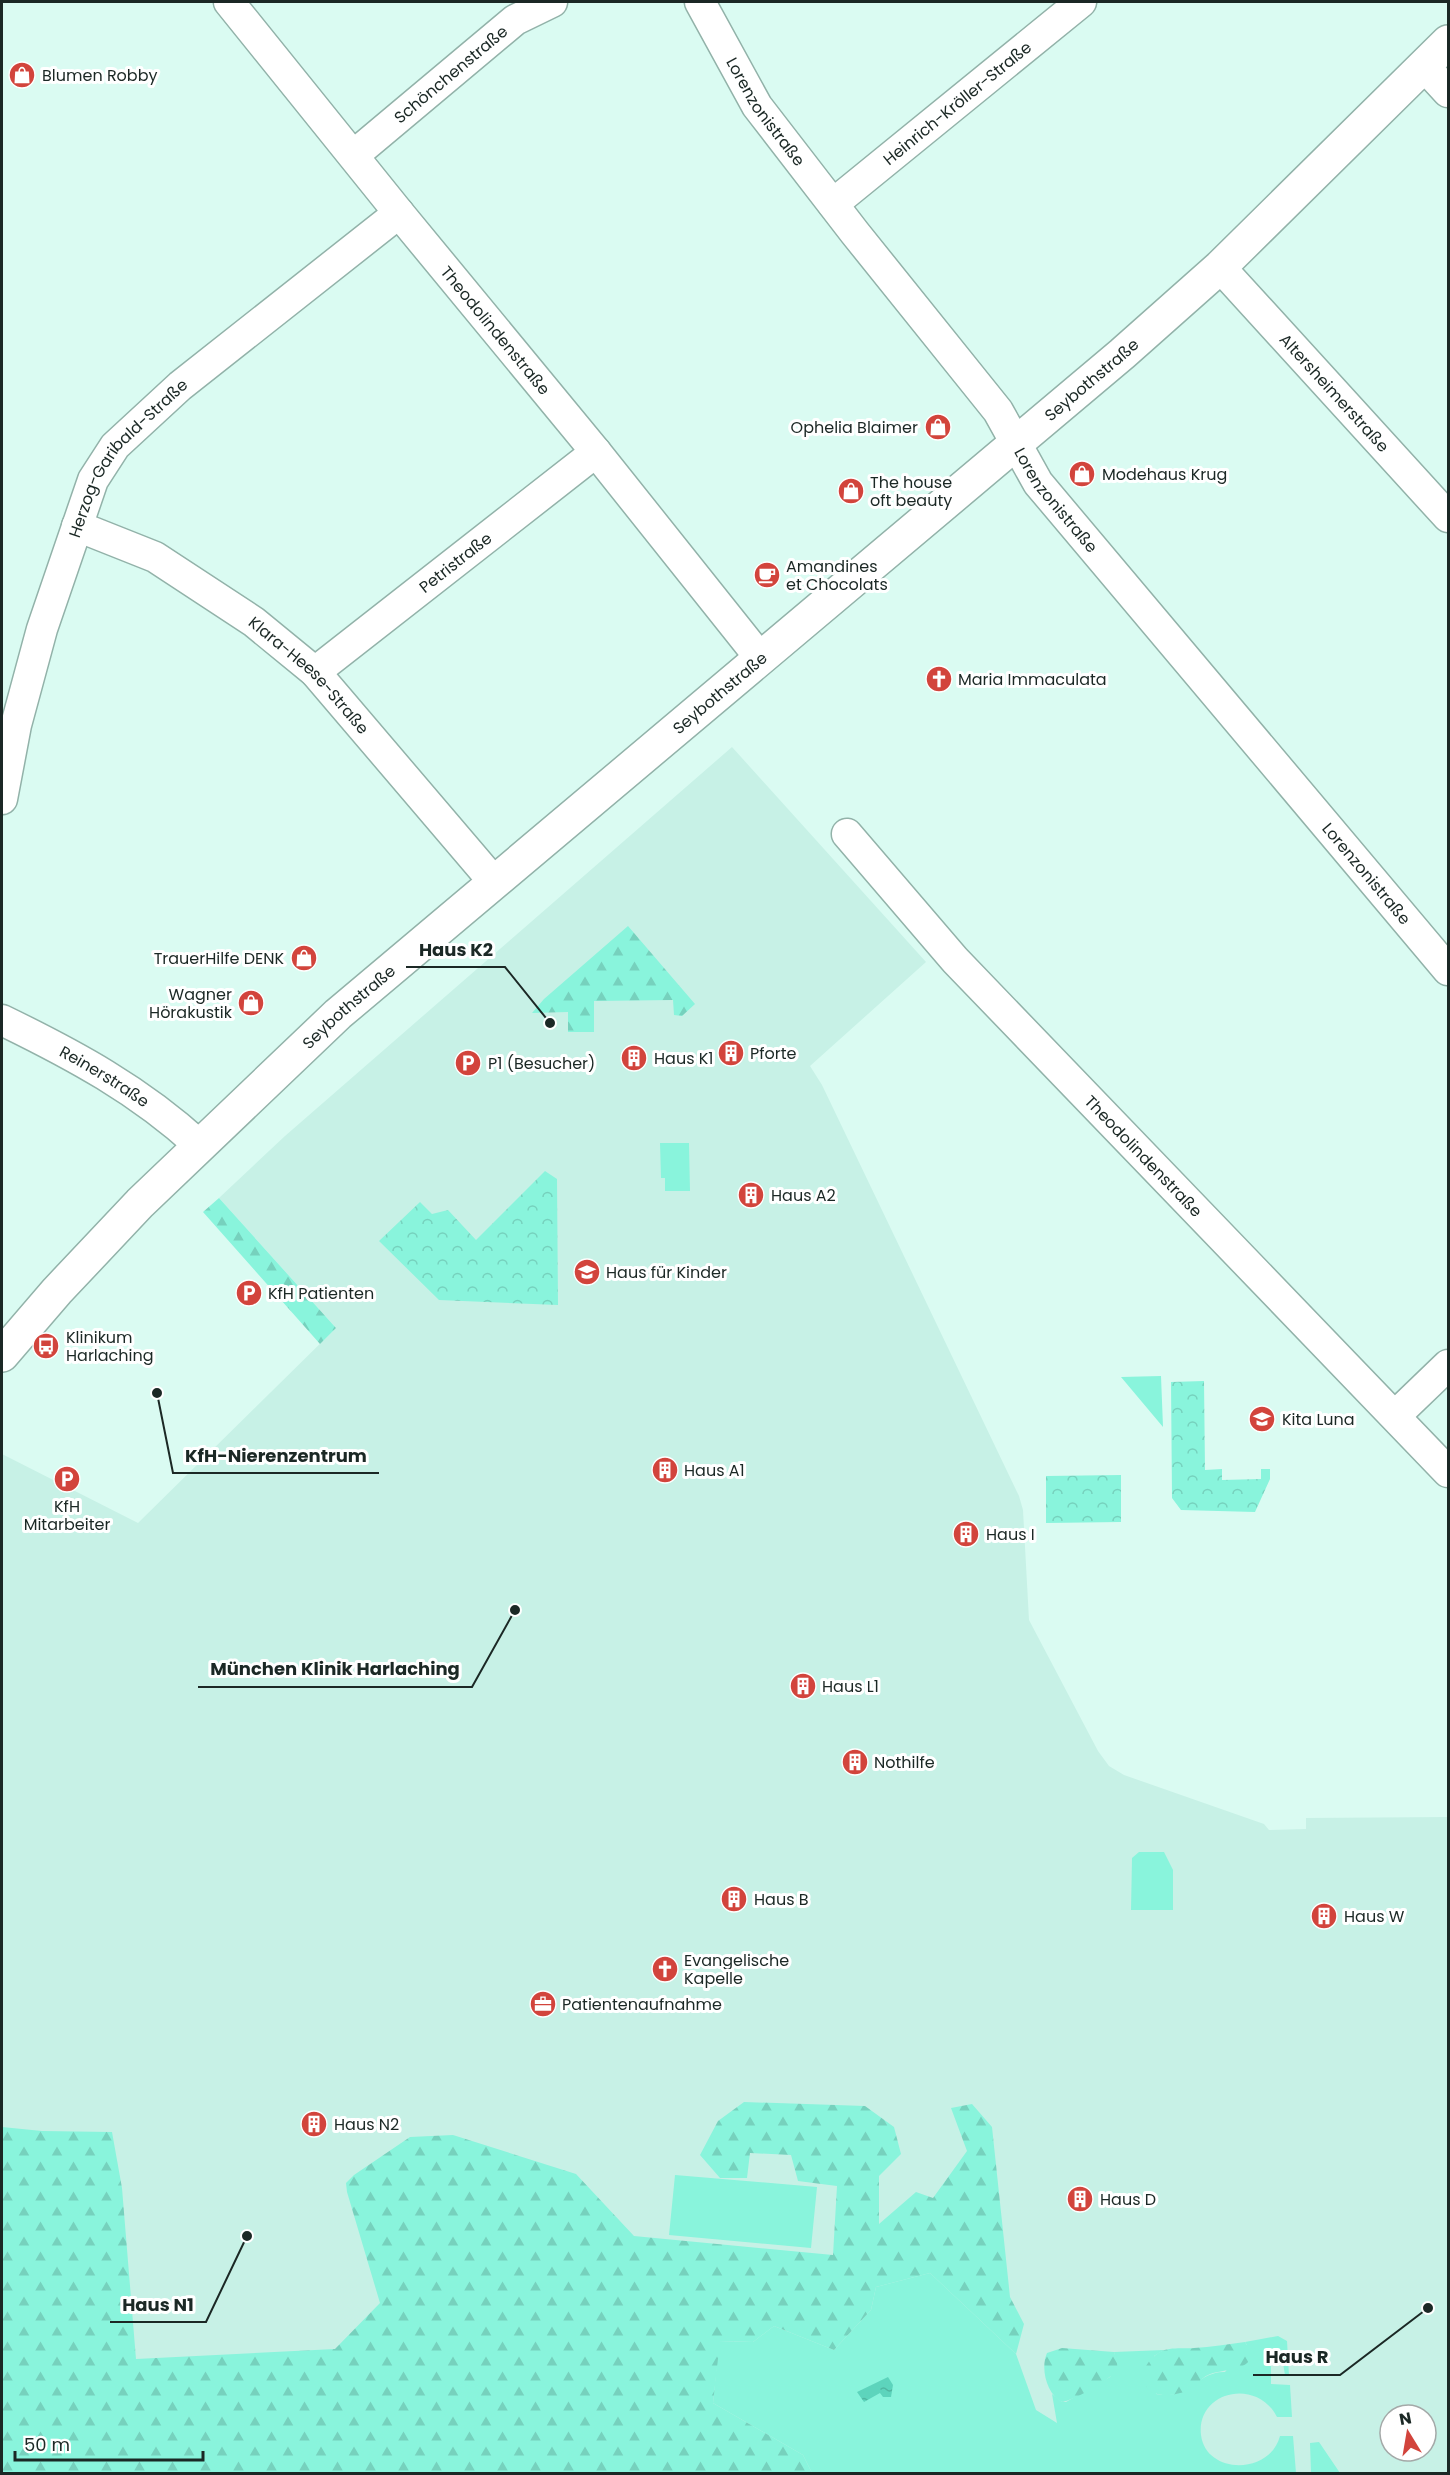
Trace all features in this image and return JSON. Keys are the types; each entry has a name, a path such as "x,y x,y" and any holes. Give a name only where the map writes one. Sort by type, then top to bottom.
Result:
{"street":[{"name":"Theodolindenstraße","path":"229,2 596,452 761,659"},
{"name":"Schönchenstraße","path":"354,155 515,20 552,2"},
{"name":"Lorenzonistraße","path":"700,2 757,106 832,204 998,411 1038,483 1449,970"},
{"name":"Heinrich-Kröller-Straße","path":"832,204 1081,2"},
{"name":"Seybothstraße","path":"2,1355 87,1258 199,1145 338,1014 1016,445 1220,267 1449,42"},
{"path":"1425,67 1449,92"},
{"name":"Herzog-Garibald-Straße","path":"2,799 15,725 42,629 93,480 115,446 180,386 399,213"},
{"name":"Altersheimerstraße","path":"1220,267 1449,517"},
{"name":"Petristraße","path":"315,672 596,452"},
{"name":"Klara-Heese-Straße","path":"77,526 155,556 254,622 315,672 494,882"},
{"name":"Theodolindenstraße","path":"847,834 955,960 1449,1472"},
{"name":"Reinerstraße","path":"2,1020 103,1072 168,1116 199,1145"},
{"path":"1395,1416 1449,1365"}],"shaded area":[{"path":"732,747 926,962 810,1066 822,1085 1019,1496 1023,1510 1029,1620 1098,1751 1109,1766 1124,1775 1264,1824 1269,1830 1306,1829 1306,1818 1448,1817 1448,2473 2,2473 2,1454 138,1523 336,1328 219,1198 285,1136"}],"green space":[{"path":"628,926 695,1004 682,1016 674,1015 673,1000 594,1001 594,1032 568,1032 568,1012 532,1013 544,999"},
{"path":"660,1143 689,1143 690,1191 665,1191 665,1178 661,1178"},
{"path":"545,1171 557,1179 558,1305 439,1300 379,1241 420,1202 432,1214 448,1210 476,1240"},
{"path":"219,1198 336,1328 320,1344 203,1212"},
{"path":"1161,1376 1163,1427 1121,1377"},
{"path":"1204,1381 1205,1470 1222,1469 1222,1480 1261,1479 1261,1469 1270,1469 1270,1479 1255,1512 1181,1510 1172,1498 1171,1382"},
{"path":"1121,1475 1121,1522 1046,1523 1046,1476"},
{"path":"1139,1852 1164,1852 1173,1870 1173,1910 1131,1910 1132,1858"},
{"path":"744,2102 865,2106 894,2127 901,2154 879,2176 879,2224 916,2192 933,2198 967,2151 951,2108 972,2104 992,2127 1010,2297 1024,2324 1016,2354 930,2273 876,2287 871,2310 834,2350 774,2326 753,2342 720,2341 713,2403 803,2455 812,2473 2,2473 2,2127 42,2131 112,2132 122,2188 136,2359 335,2349 380,2303 346,2183 354,2175 410,2137 453,2135 576,2174 634,2236 833,2255 837,2186 798,2181 791,2155 750,2153 747,2178 720,2178 700,2155 718,2121"},
{"path":"675,2175 817,2187 811,2248 669,2235"},
{"path":"930,2273 1016,2354 1036,2410 1057,2423 1052,2394 1062,2402 1066,2402 1110,2377 1117,2365 1114,2352 1164,2350 1154,2356 1156,2394 1168,2395 1185,2390 1207,2376 1225,2372 1247,2345 1245,2342 1278,2336 1287,2341 1289,2376 1285,2375 1283,2363 1271,2364 1271,2384 1290,2385 1292,2417 1277,2417 1268,2404 1256,2397 1230,2394 1218,2399 1208,2408 1202,2420 1201,2435 1205,2448 1214,2458 1239,2465 1264,2458 1274,2449 1280,2436 1293,2436 1296,2473 812,2473 803,2455 713,2403 719,2341 753,2342 774,2326 834,2350 871,2310 876,2287"},
{"path":"1245,2342 1250,2352 1250,2359 1246,2364 1208,2375 1185,2391 1172,2395 1153,2393 1145,2384 1143,2374 1147,2365 1162,2351"},
{"path":"1062,2348 1114,2352 1117,2369 1106,2380 1090,2390 1062,2402 1049,2387 1044,2366 1047,2353"},
{"path":"1319,2442 1340,2473 1311,2473 1310,2443"}],"water":[{"path":"888,2377 893,2385 891,2397 883,2397 880,2393 864,2402 857,2392"}],"place":[{"name":"Blumen Robby","path":"22,75"},
{"name":"Ophelia Blaimer","path":"938,427"},
{"name":"Modehaus Krug","path":"1082,474"},
{"name":"The house oft beauty","path":"851,491"},
{"name":"Amandines et Chocolats","path":"767,575"},
{"name":"Maria Immaculata","path":"939,679"},
{"name":"TrauerHilfe DENK","path":"304,958"},
{"name":"Wagner Hörakustik","path":"251,1003"},
{"name":"Haus K2","path":"550,1023"},
{"name":"Pforte","path":"731,1053"},
{"name":"Haus K1","path":"634,1058"},
{"name":"P1 (Besucher)","path":"468,1063"},
{"name":"Haus A2","path":"751,1195"},
{"name":"Haus für Kinder","path":"587,1272"},
{"name":"KfH Patienten","path":"249,1293"},
{"name":"Klinikum Harlaching","path":"46,1346"},
{"name":"KfH-Nierenzentrum","path":"157,1393"},
{"name":"Kita Luna","path":"1262,1419"},
{"name":"Haus A1","path":"665,1470"},
{"name":"KfH Mitarbeiter","path":"67,1479"},
{"name":"Haus I","path":"966,1534"},
{"name":"München Klinik Harlaching","path":"515,1610"},
{"name":"Haus L1","path":"803,1686"},
{"name":"Nothilfe","path":"855,1762"},
{"name":"Haus B","path":"734,1899"},
{"name":"Haus W","path":"1324,1916"},
{"name":"Evangelische Kapelle","path":"665,1969"},
{"name":"Patientenaufnahme","path":"543,2004"},
{"name":"Haus N2","path":"314,2124"},
{"name":"Haus D","path":"1080,2199"},
{"name":"Haus N1","path":"247,2236"},
{"name":"Haus R","path":"1428,2308"}]}
